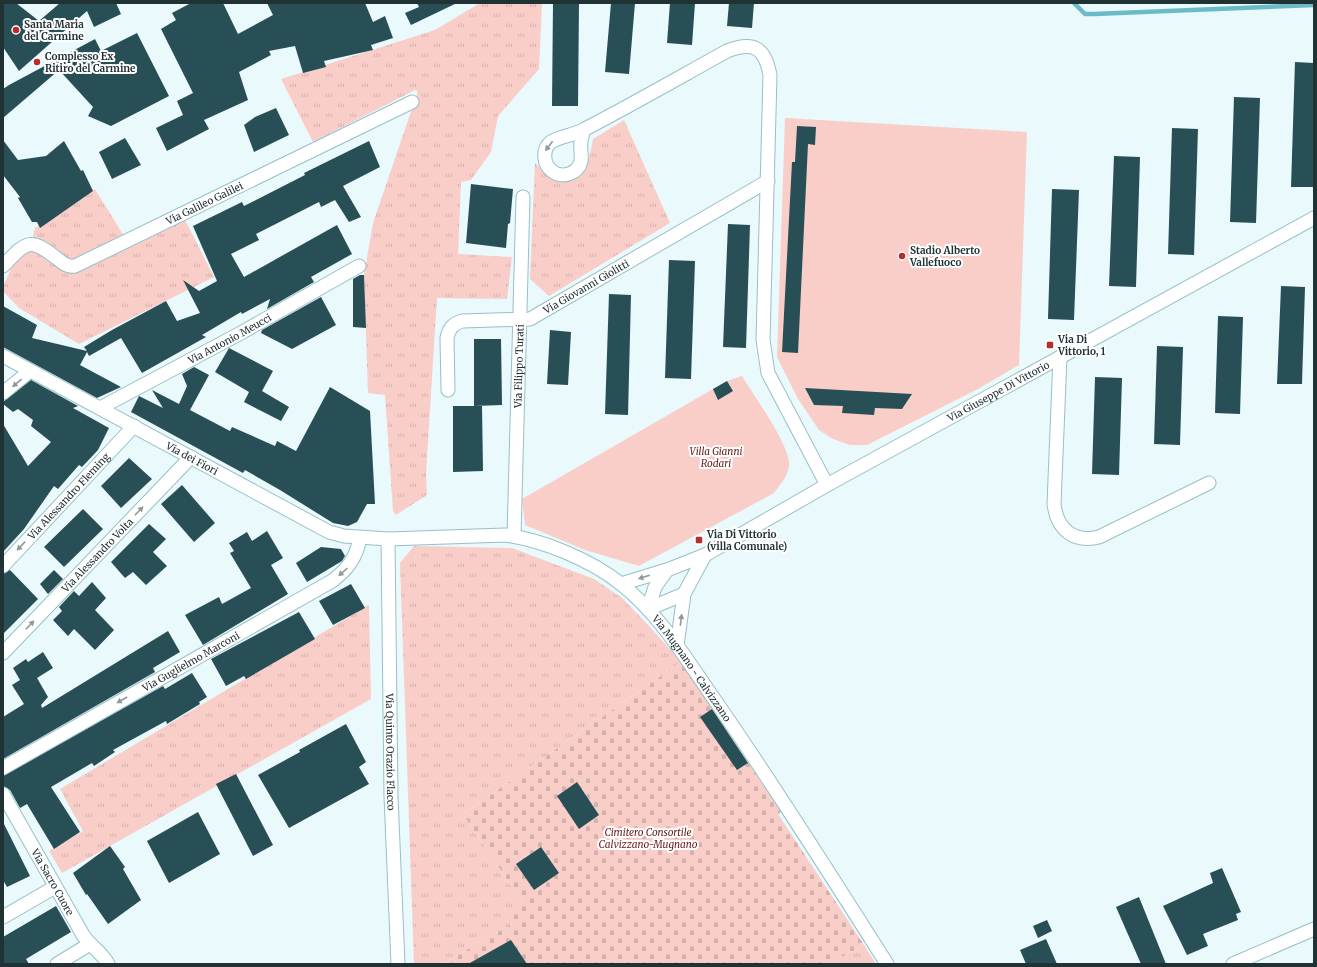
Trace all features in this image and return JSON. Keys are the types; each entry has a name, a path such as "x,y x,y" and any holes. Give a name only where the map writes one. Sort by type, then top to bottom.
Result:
{"street":[{"path":"583,131 727,51 748,45 756,48 761,53 768,65 770,75 764,340 768,373 828,485"},
{"name":"Via Galileo Galilei","path":"3,266 18,250 31,244 41,246 67,266 75,266 412,102"},
{"name":"Via Giovanni Giolitti","path":"448,390 447,338 449,330 452,326 462,321 521,321 537,316 768,181"},
{"name":"Via Filippo Turati","path":"514,536 521,321 523,197"},
{"name":"Via Giuseppe Di Vittorio","path":"621,584 667,570 705,555 828,485 1314,218"},
{"name":"Via Antonio Meucci","path":"100,408 239,334 359,266"},
{"name":"Via dei Fiori","path":"3,356 191,457 311,524 337,534 360,538 388,539"},
{"path":"1060,357 1054,504 1055,516 1060,525 1069,534 1079,538 1089,539 1099,537 1209,483"},
{"path":"3,394 30,371"},
{"name":"Via Alessandro Fleming","path":"3,566 134,426"},
{"name":"Via Alessandro Volta","path":"3,653 191,457"},
{"name":"Via Mugnano - Calvizzano","path":"388,539 514,536 532,539 584,561 621,584 648,609 677,646 740,737 887,964"},
{"name":"Via Guglielmo Marconi","path":"3,768 332,581 344,572 353,561 360,538"},
{"name":"Via Quinto Orazio Flacco","path":"388,539 391,796 398,964"},
{"path":"677,646 684,594 705,555"},
{"path":"648,609 655,588 667,570"},
{"path":"648,609 684,594"},
{"name":"Via Sacro Cuore","path":"3,794 55,887 90,944 103,955 108,964"},
{"path":"3,917 55,887"},
{"path":"1233,964 1314,929"},
{"path":"58,964 90,944"}],"green space":[{"path":"480,3 542,3 539,69 498,116 491,152 471,180 461,182 458,254 512,257 507,299 437,298 426,473 427,495 396,515 393,511 385,395 368,393 364,275 373,223 418,91 415,90 313,142 281,79 435,30"},
{"name":"Stadio Alberto Vallefuoco","path":"785,118 1027,132 1019,365 978,389 867,445 850,445 833,439 819,430 798,399 777,357"},
{"path":"624,120 670,223 549,296 530,279 535,163 554,181 572,178 579,174 587,164 593,139"},
{"path":"95,189 127,241 182,214 214,277 79,344 19,308 3,291 3,287 19,250 31,244 35,228"},
{"name":"Villa Gianni Rodari","path":"742,376 778,434 788,458 789,466 787,473 774,493 639,566 585,550 525,525 522,499 727,381"},
{"path":"414,546 512,548 594,579 622,598 681,662 463,814 523,903 516,921 443,964 414,964 400,563"},
{"path":"369,605 371,699 62,873 49,851 83,831 60,789"},
{"name":"Cimitero Consortile Calvizzano-Mugnano","path":"681,662 781,812 778,814 864,945 829,964 443,964 516,921 510,912 523,903 463,814"},
{"path":"864,945 876,964 829,964"}],"building":[{"path":"3,3 16,3 39,21 60,3 116,3 121,14 94,27 87,11 19,71 3,47"},
{"path":"191,3 223,3 238,34 273,15 267,3 365,3 373,22 385,16 393,38 371,45 373,50 324,61 326,67 303,73 295,46 269,51 271,55 239,72 248,100 204,120 209,129 167,151 156,128 183,115 177,101 193,93 161,29 176,20 172,13"},
{"path":"417,3 457,3 411,25 405,13 419,7"},
{"path":"553,3 579,3 578,106 552,106"},
{"path":"611,3 635,3 629,74 605,72"},
{"path":"670,3 695,3 692,45 667,43"},
{"path":"729,3 754,3 752,28 727,26"},
{"path":"137,33 169,96 111,126 88,116 93,107 59,70 3,118 3,89 9,85 95,39 101,51"},
{"path":"1295,62 1314,63 1314,187 1291,187"},
{"path":"1234,97 1260,98 1256,223 1230,222"},
{"path":"276,108 289,135 254,152 244,125 255,117"},
{"path":"797,126 816,127 815,145 808,144 798,353 782,352 792,162 795,162"},
{"path":"1172,128 1198,129 1194,255 1168,254"},
{"path":"125,138 141,165 112,179 99,152"},
{"path":"3,140 18,160 46,156 64,141 81,171 83,170 93,191 40,228 37,222 32,222 18,198 20,197 3,175"},
{"path":"369,141 380,167 343,186 361,217 349,222 335,200 321,207 319,202 256,234 259,240 231,254 244,277 337,225 352,254 311,277 314,282 267,309 270,299 242,314 241,312 202,335 206,337 142,373 121,338 89,356 87,352 80,365 121,387 97,398 3,347 3,306 37,325 32,338 87,351 84,347 166,301 177,321 200,313 183,280 199,291 217,281 193,226 242,202 244,206 305,175 304,173"},
{"path":"1114,156 1140,157 1136,287 1109,286"},
{"path":"471,184 513,189 506,248 466,243"},
{"path":"1052,189 1079,190 1074,320 1048,319"},
{"path":"728,224 750,225 746,348 723,347"},
{"path":"669,260 695,261 691,379 665,378"},
{"path":"360,275 364,275 366,328 353,327 353,279"},
{"path":"1281,286 1305,287 1302,384 1277,384"},
{"path":"609,294 631,295 628,415 605,414"},
{"path":"321,297 336,325 292,349 261,333 262,330"},
{"path":"1218,316 1243,317 1240,414 1215,413"},
{"path":"550,330 571,332 568,385 547,384"},
{"path":"474,339 501,339 502,405 474,406"},
{"path":"1157,346 1183,347 1180,445 1154,444"},
{"path":"229,348 273,371 262,391 289,407 281,421 244,402 249,392 215,372"},
{"path":"194,367 209,375 190,410 230,431 232,427 275,446 277,441 296,451 330,387 370,411 375,504 367,504 357,522 348,526 333,523 245,470 243,473 131,412 139,396 163,408 152,390 179,404 187,386 182,374"},
{"path":"1095,377 1122,378 1119,475 1092,474"},
{"path":"31,380 78,406 73,408 109,428 98,450 82,467 79,465 58,489 54,486 24,529 3,552 3,424 28,466 51,442 31,426 33,420 18,409 13,412 3,404 3,402"},
{"path":"727,381 733,391 718,400 713,389"},
{"path":"805,388 912,394 902,409 875,408 874,415 842,413 843,406 814,405"},
{"path":"453,406 482,406 483,471 453,472"},
{"path":"129,458 152,479 121,508 101,486"},
{"path":"182,485 215,523 194,542 161,504"},
{"path":"83,509 103,529 64,567 44,547"},
{"path":"149,524 166,539 153,552 167,566 146,585 133,572 125,578 111,562"},
{"path":"267,531 283,558 271,565 288,594 203,645 185,615 219,597 222,604 251,588 230,553 234,551 229,543 247,532 252,541"},
{"path":"321,547 341,549 345,556 342,561 307,582 296,563"},
{"path":"10,570 38,599 3,634 3,574"},
{"path":"54,570 63,579 48,594 40,584"},
{"path":"92,582 106,598 95,610 114,630 95,650 74,629 68,636 53,620 62,611 59,607 74,591 79,596"},
{"path":"351,584 365,608 333,625 319,601"},
{"path":"299,612 315,639 246,679 244,676 226,686 211,659"},
{"path":"168,631 180,652 153,668 155,672 3,759 3,717 24,704 12,685 20,680 13,668 26,659 28,662 43,652 53,668 37,678 48,697 41,705 42,708"},
{"path":"192,673 207,697 199,702 200,704 167,724 166,721 113,750 115,752 94,766 92,763 51,787 80,832 54,849 27,804 20,808 10,790 3,786 3,776 163,686 165,689"},
{"path":"712,709 748,763 737,770 700,717"},
{"path":"346,724 366,762 359,767 369,784 289,828 258,775"},
{"path":"236,774 273,845 253,856 216,784"},
{"path":"577,782 599,815 579,829 557,796"},
{"path":"198,812 220,854 169,883 147,841"},
{"path":"3,822 30,876 7,887 3,880"},
{"path":"110,846 125,867 123,869 141,900 108,924 87,894 86,895 73,873"},
{"path":"541,847 559,873 534,890 516,864"},
{"path":"1222,868 1241,912 1236,914 1238,920 1203,934 1208,946 1187,955 1163,906 1213,883 1210,873"},
{"path":"1139,897 1166,964 1141,964 1116,907"},
{"path":"56,906 71,932 26,959 29,964 3,964 3,937"},
{"path":"1047,920 1052,931 1038,938 1033,926"},
{"path":"1046,939 1057,964 1026,964 1020,950"},
{"path":"511,940 527,964 468,964"}],"waterway":[{"path":"1074,3 1085,14 1314,5"}],"place":[{"name":"Santa Maria del Carmine","path":"16,30"},
{"name":"Complesso Ex Ritiro del Carmine","path":"37,62"},
{"name":"Stadio Alberto Vallefuoco","path":"902,256"},
{"name":"Via Di Vittorio, 1","path":"1050,345"},
{"name":"Via Di Vittorio (villa Comunale)","path":"699,540"}]}
